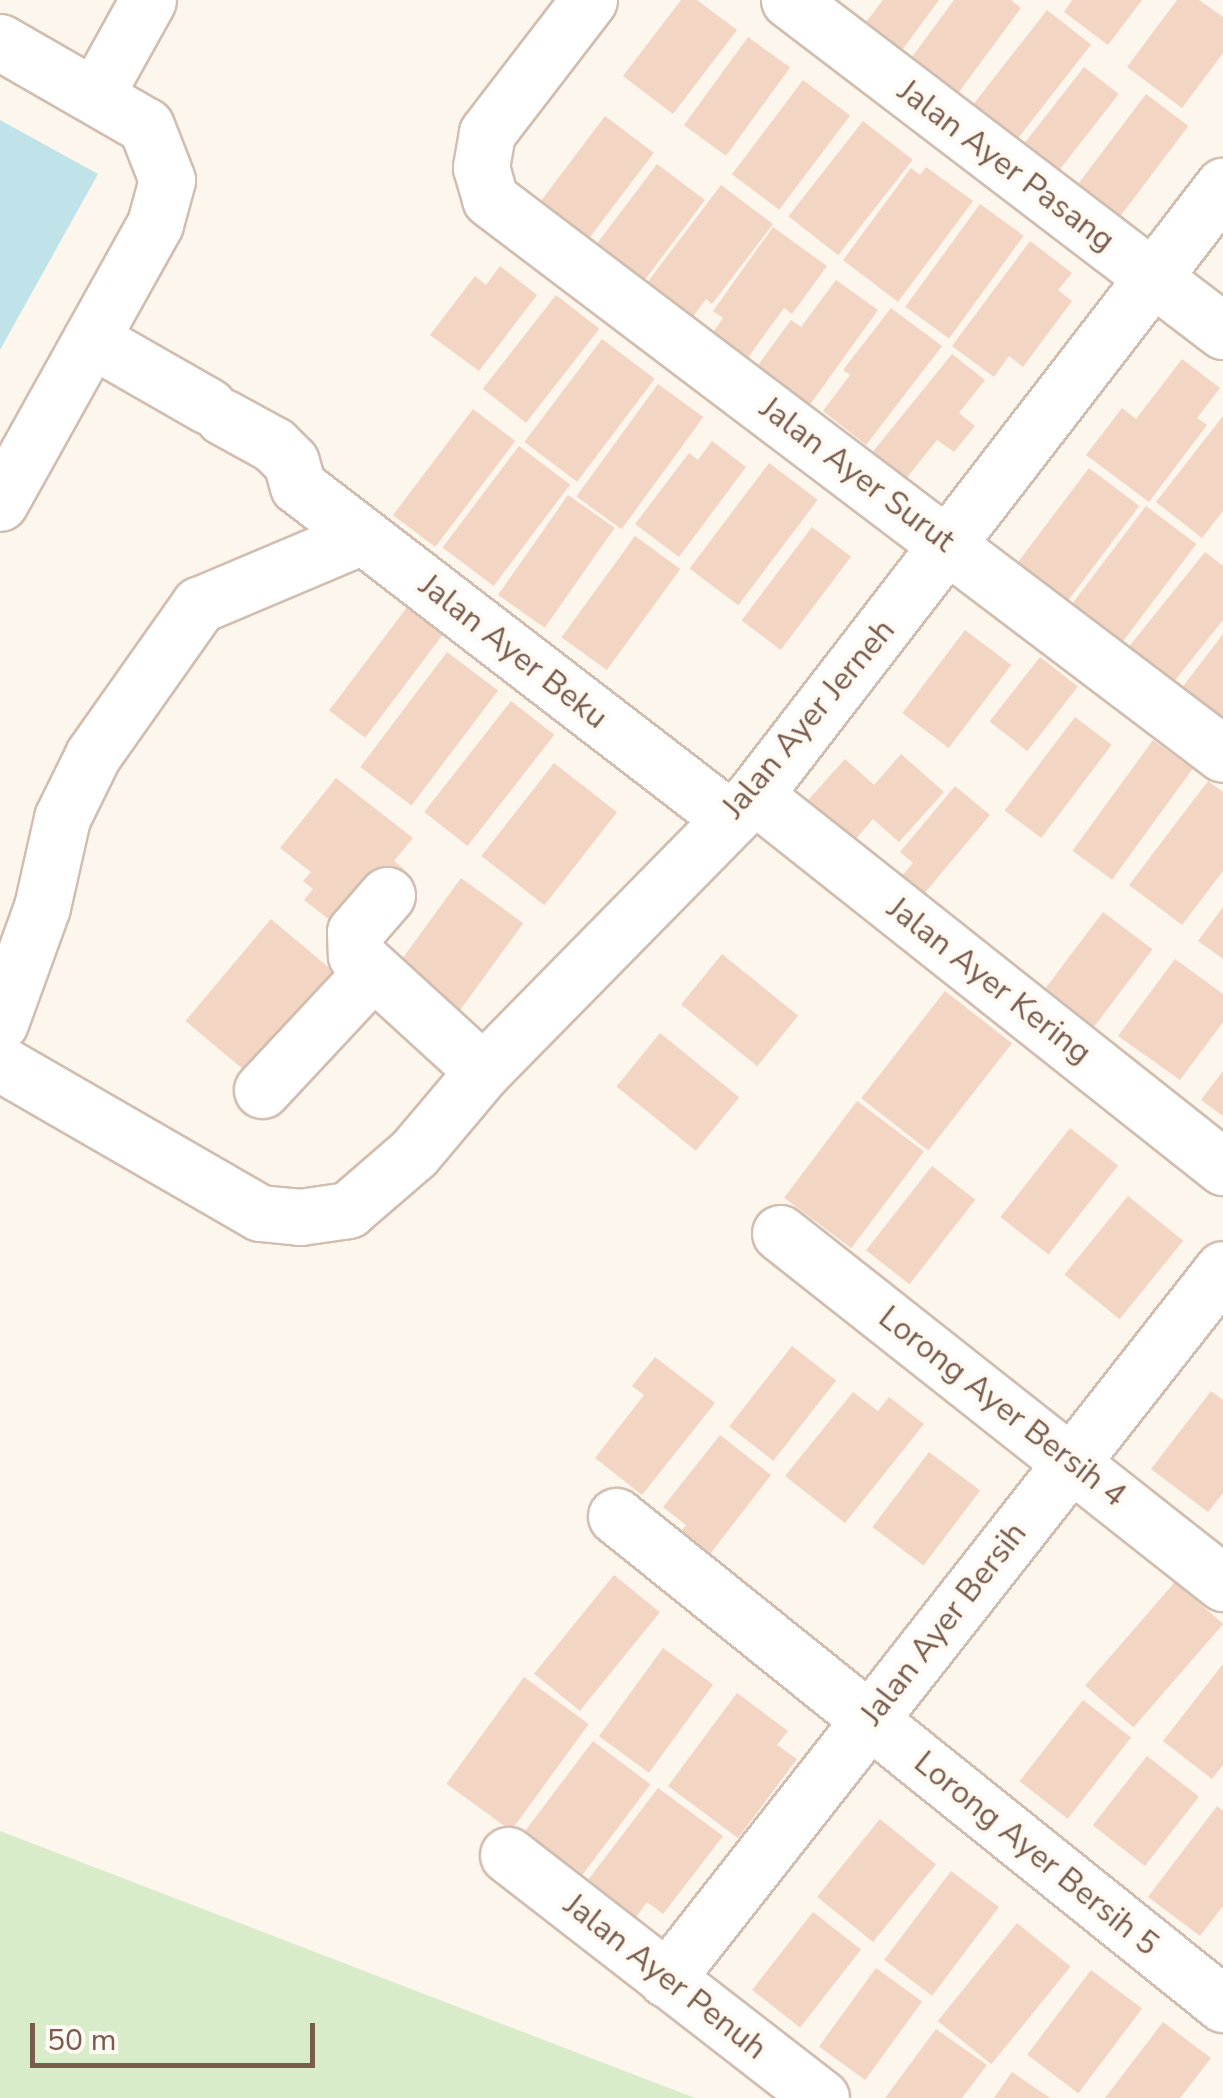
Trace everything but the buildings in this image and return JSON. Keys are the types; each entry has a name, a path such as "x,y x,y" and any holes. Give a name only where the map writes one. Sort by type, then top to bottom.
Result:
{"street":[{"path":"96,94 148,0"},
{"name":"Jalan Ayer Surut","path":"590,0 487,133 481,166 490,198 1223,754"},
{"name":"Jalan Ayer Pasang","path":"790,0 1223,331"},
{"path":"0,42 146,126 167,180 154,224 0,503"},
{"name":"Jalan Ayer Jerneh","path":"0,1063 260,1213 300,1217 348,1210 414,1153 482,1071 741,806 951,546 1223,186"},
{"name":"Jalan Ayer Beku","path":"91,339 274,445 291,462 298,486 362,536 741,806"},
{"path":"0,1023 42,907 62,818 94,755 199,605 362,536"},
{"name":"Jalan Ayer Kering","path":"741,806 1223,1167"},
{"path":"387,894 354,932 356,955 370,974 482,1071"},
{"path":"262,1090 370,974"},
{"name":"Lorong Ayer Bersih 4","path":"780,1234 1223,1582"},
{"name":"Jalan Ayer Bersih","path":"666,1979 1223,1270"},
{"name":"Lorong Ayer Bersih 5","path":"616,1516 1223,2004"},
{"name":"Jalan Ayer Penuh","path":"508,1856 821,2098"}],"green space":[{"path":"0,1831 695,2098 0,2098"}],"water":[{"path":"0,120 98,174 0,350"}]}
